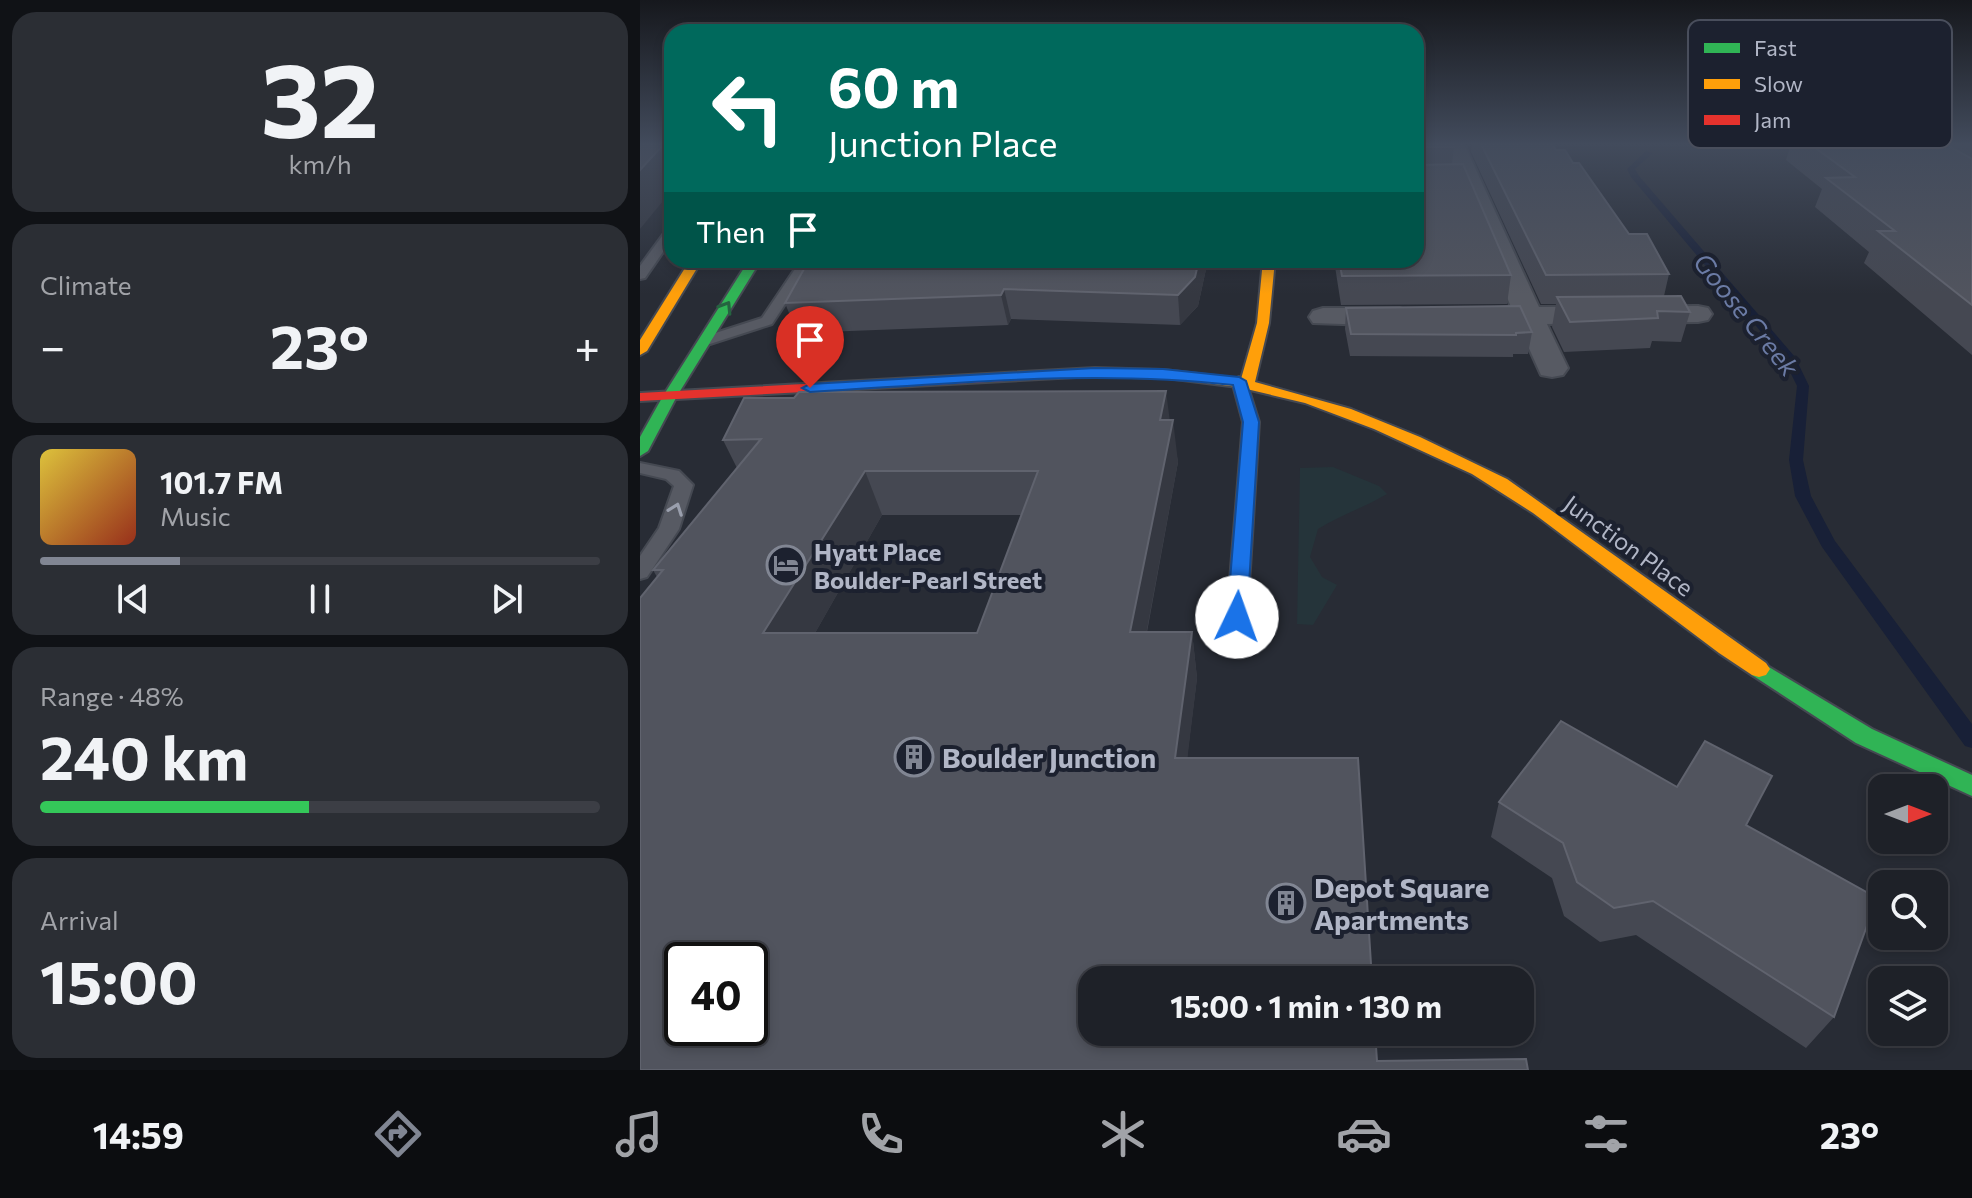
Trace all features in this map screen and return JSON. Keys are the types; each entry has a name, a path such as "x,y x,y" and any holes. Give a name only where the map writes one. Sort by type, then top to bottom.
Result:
{"street":[{"path":"1476,194 1552,368"},
{"path":"643,342 691,268"},
{"path":"640,451 670,396 750,268"},
{"path":"1237,617 1251,422 1243,382 1258,349 1269,299 1269,268"},
{"path":"1323,317 1698,314"},
{"name":"Junction Place","path":"640,397 1095,372 1178,374 1243,382 1293,393 1362,417 1492,478 1573,533 1716,641 1864,736 1972,786"}],"lane":[{"path":"640,275 664,242"},
{"path":"705,341 767,321 803,268"},
{"path":"640,468 672,475 684,485 669,529 640,572"}],"shaded area":[{"path":"1333,467 1379,486 1387,494 1318,529 1310,557 1322,577 1337,585 1313,625 1297,624 1300,468"}],"building":[{"path":"1424,194 1476,194 1511,275 1342,276 1340,268 1424,268"},
{"path":"1506,194 1601,194 1629,234 1647,234 1669,274 1546,275"},
{"path":"1847,194 1972,194 1972,305 1878,231 1895,231"},
{"path":"805,268 1197,268 1195,277 1178,295 1004,289 1001,295 785,303"},
{"path":"1681,296 1690,312 1657,311 1658,318 1570,322 1557,297"},
{"path":"1520,306 1532,332 1516,335 1351,334 1346,308"},
{"path":"1166,391 1160,420 1173,420 1130,632 1192,632 1175,758 1358,758 1371,966 1078,966 1078,1046 1376,1046 1377,1061 1526,1059 1528,1070 640,1070 640,598 663,570 653,570 761,439 723,440 744,398 794,398 799,392","holes":["865,471 1038,471 977,633 763,633"]},
{"path":"1561,721 1677,787 1705,741 1772,776 1746,825 1868,893 1868,923 1834,1017 1653,901 1614,908 1577,882 1563,843 1499,802"}],"waterway":[{"name":"Goose Creek","path":"1649,194 1789,357 1803,386 1796,460 1803,496 1828,543 1972,740"}],"traffic: fast":[{"path":"640,451 670,396 750,268"},
{"path":"1759,669 1864,736 1972,786"}],"traffic: slow":[{"path":"640,351 691,268"},
{"path":"1247,383 1263,323 1268,268"},
{"path":"1164,374 1238,382 1310,400 1380,426 1486,475 1540,509 1759,669"}],"traffic: jam":[{"path":"640,397 1095,372 1164,374"},
{"path":"1237,617 1251,422 1239,381"}],"place":[{"name":"Hyatt Place Boulder-Pearl Street","path":"786,565"},
{"name":"Boulder Junction","path":"914,757"},
{"name":"Depot Square Apartments","path":"1286,903"}],"route":[{"path":"810,388 1095,372 1163,373 1239,381 1251,422 1237,617"}]}
